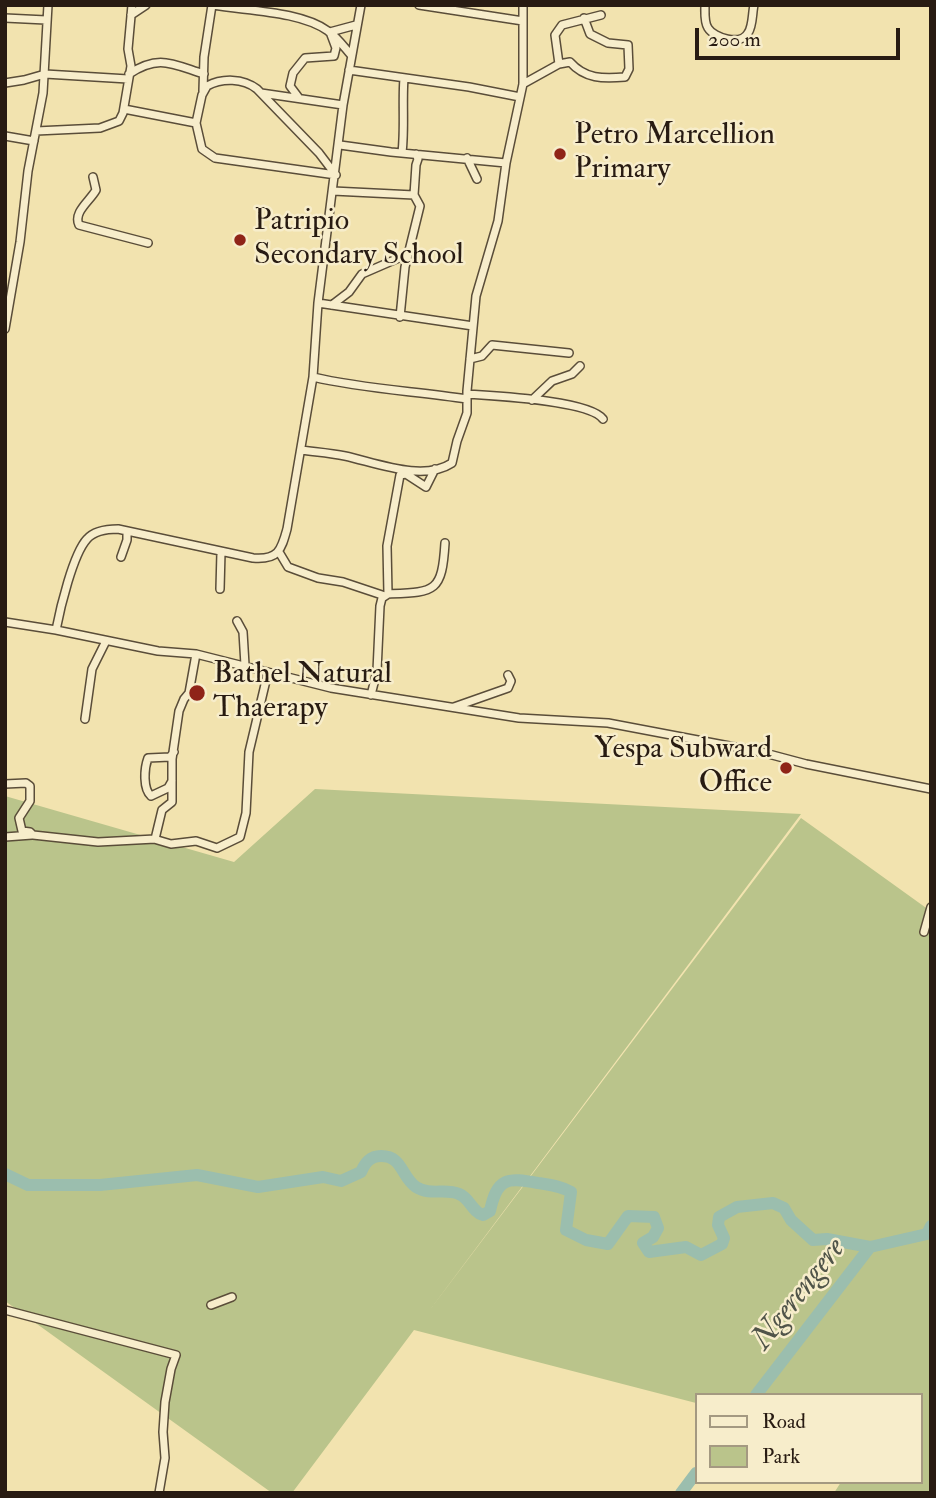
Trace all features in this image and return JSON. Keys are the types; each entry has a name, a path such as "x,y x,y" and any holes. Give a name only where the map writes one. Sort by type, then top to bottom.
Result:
{"street":[{"path":"5,329 45,74 48,5"},
{"path":"36,131 106,127 119,121 124,109 129,77 128,49 132,5"},
{"path":"131,15 146,5"},
{"path":"336,175 210,156 201,147 196,123 203,92 213,5 315,23 330,32 351,55"},
{"path":"56,630 68,584 85,541 101,531 127,531 261,559 271,558 279,552 287,529 313,376 318,303 343,105 361,5"},
{"path":"419,5 523,21"},
{"path":"301,450 417,471 433,471 452,463 466,419 475,296 498,221 506,163 523,84 523,5"},
{"path":"705,5 705,20 709,30 735,40 744,38 750,31 754,5"},
{"path":"559,64 555,35 562,25 601,15"},
{"path":"5,18 46,20"},
{"path":"523,84 559,64 570,62 580,74 604,79 625,77 629,69 628,45 608,43 590,34 584,18"},
{"path":"330,32 356,25"},
{"path":"299,99 289,86 291,76 305,58 330,58 336,54 330,32"},
{"path":"5,83 45,74 129,77 153,62 204,74"},
{"path":"349,70 520,97"},
{"path":"402,153 405,125 402,102 404,78"},
{"path":"203,92 212,83 249,83 319,153 336,175"},
{"path":"261,93 343,105"},
{"path":"124,109 196,123"},
{"path":"5,136 34,141"},
{"path":"340,145 506,163"},
{"path":"400,317 408,254 420,206 414,195 418,159 416,154"},
{"path":"467,158 477,179"},
{"path":"93,177 96,190 76,219 79,225 148,243"},
{"path":"333,191 414,195"},
{"path":"331,305 349,292 360,275 408,254"},
{"path":"318,303 473,326"},
{"path":"470,359 482,356 492,345 569,353"},
{"path":"533,400 552,381 572,374 580,366"},
{"path":"313,376 346,384 560,403 599,413 603,419"},
{"path":"371,695 377,670 380,606 386,595 387,546 400,475 406,474 426,487 435,468"},
{"path":"121,557 127,531"},
{"path":"279,552 288,568 386,595 424,592 435,585 443,569 445,543"},
{"path":"220,589 221,552"},
{"path":"237,621 243,632 245,665"},
{"path":"5,622 158,651 196,654 331,688 371,695 519,719 608,723 761,752 806,764 931,789"},
{"path":"85,719 92,669 106,641"},
{"path":"154,839 162,810 172,802 179,711 190,693 196,654"},
{"path":"5,837 32,835 98,842 154,839 171,844 196,841 217,848 240,837 246,813 249,752 268,672"},
{"path":"453,707 508,688 511,681 508,675"},
{"path":"172,780 169,788 160,793 152,796 147,793 145,769 148,758 170,757 174,751"},
{"path":"5,784 26,783 30,786 30,801 19,818 22,831 32,835"},
{"path":"924,932 931,907"},
{"path":"211,1305 232,1297"},
{"path":"5,1310 176,1355 165,1402 165,1458 159,1493"}],"green space":[{"path":"315,789 801,814 429,1311 801,818 929,910 931,1493 834,1493 840,1484 922,1484 922,1393 694,1393 694,1402 414,1330 292,1493 272,1493 5,1301 5,796 234,862"}],"waterway":[{"path":"5,1174 28,1185 100,1185 197,1175 258,1187 323,1177 341,1181 361,1172 366,1163 381,1156 394,1159 411,1183 421,1190 459,1194 483,1215 490,1211 496,1192 505,1182 518,1180 563,1188 571,1192 566,1230 586,1240 608,1244 628,1216 654,1217 658,1228 653,1237 643,1243 649,1252 686,1247 701,1255 722,1244 724,1238 718,1225 719,1217 737,1207 773,1203 784,1208 791,1220 813,1240 827,1239 870,1247"},
{"name":"Ngerengere","path":"758,1393 870,1247 927,1234 931,1226"},
{"name":"Ngerengere","path":"681,1493 694,1476"}],"place":[{"name":"Petro Marcellion Primary","path":"560,154"},
{"name":"Patripio Secondary School","path":"240,240"},
{"name":"Bathel Natural Thaerapy","path":"197,693"},
{"name":"Yespa Subward Office","path":"786,768"}]}
